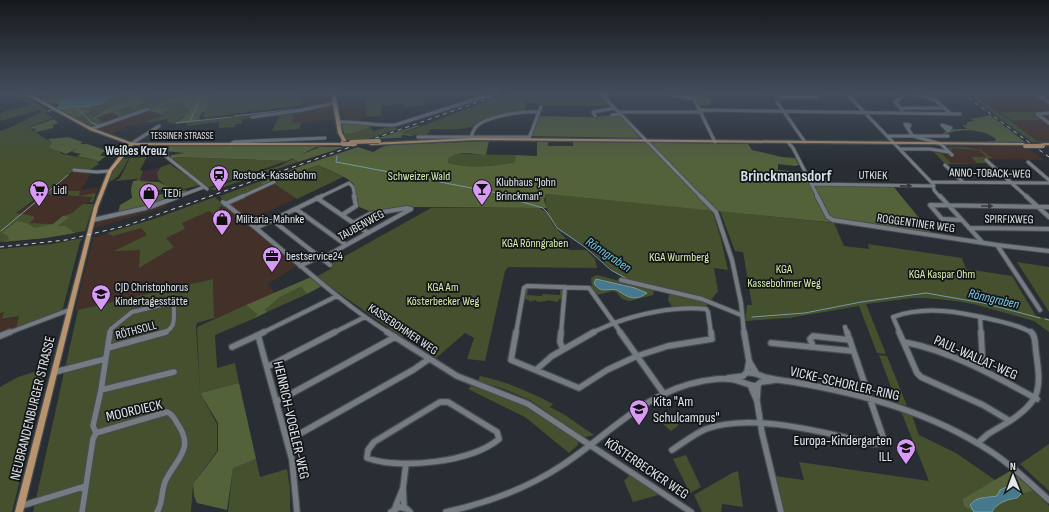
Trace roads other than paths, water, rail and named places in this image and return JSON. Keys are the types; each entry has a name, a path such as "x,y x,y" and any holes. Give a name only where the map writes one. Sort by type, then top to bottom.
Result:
{"main road":[{"path":"68,117 91,129 132,144"},
{"path":"337,117 340,144"},
{"name":"TESSINER STRASSE","path":"132,144 371,144 529,138 1049,145"},
{"name":"TESSINER STRASSE","path":"340,144 379,141 401,142"},
{"name":"NEUBRANDENBURGER STRASSE","path":"20,509 70,310 80,279 101,191 110,171 132,144"}],"street":[{"path":"91,129 126,117"},
{"path":"338,122 355,121 377,126 395,125 420,117"},
{"path":"471,137 475,128 502,117"},
{"path":"529,138 536,117"},
{"path":"623,117 643,139 716,212 734,266 749,361 760,384 757,401"},
{"path":"704,117 714,140"},
{"path":"786,117 805,142"},
{"path":"868,117 931,182 934,186 934,190 983,243"},
{"path":"1041,117 1049,123"},
{"path":"132,144 159,126"},
{"path":"908,129 913,136 941,144 952,155"},
{"path":"938,136 948,131"},
{"path":"886,136 948,136"},
{"name":"TESSINER STRASSE","path":"418,137 529,138"},
{"name":"TESSINER STRASSE","path":"231,144 234,142 325,138"},
{"path":"788,142 793,148 811,184"},
{"path":"900,149 930,149 949,152"},
{"path":"93,220 150,207 206,188 168,158 165,155 167,154"},
{"path":"986,160 1049,217"},
{"path":"1028,162 1049,182"},
{"path":"945,165 963,182"},
{"path":"74,170 97,172 110,171"},
{"name":"KASSEBOHMER WEG","path":"274,182 224,203 337,296 395,338 457,376 528,404 590,445"},
{"name":"ANNO-TOBACK-WEG","path":"931,182 1049,182"},
{"path":"256,228 349,183 353,186 356,206 342,215"},
{"name":"UTKIEK","path":"811,184 934,186"},
{"name":"ROGGENTINER WEG","path":"811,184 828,217 833,220 997,245 1049,250"},
{"path":"317,198 368,233"},
{"path":"961,220 942,219 930,206 1049,207"},
{"name":"TAUBENWEG","path":"300,266 346,245 411,209 407,208 370,214 353,223"},
{"path":"296,209 346,245"},
{"path":"272,220 330,265"},
{"name":"SPIRFIXWEG","path":"969,228 1049,229"},
{"path":"997,245 1040,310"},
{"path":"621,280 702,299 741,315"},
{"path":"536,370 541,363 562,349 614,323 646,314 701,308 708,312 712,339 668,346 636,356 608,370 579,388 511,360 524,289 527,286 587,287 590,289 614,323 636,356 664,394"},
{"path":"562,349 560,342 565,287"},
{"path":"232,347 337,296"},
{"name":"RÖTHSOLL","path":"96,433 93,426 101,390 105,358 111,329 132,312 174,302 173,327 170,331 108,348"},
{"name":"NEUBRANDENBURGER STRASSE","path":"0,336 70,310"},
{"path":"979,442 985,435 1010,421 1027,411 1036,398 1040,389 1040,380 1032,333 1025,329 959,313 925,311 895,316 893,318 920,377 983,405 1010,421"},
{"path":"267,367 365,317"},
{"path":"980,317 983,370"},
{"path":"672,450 705,430 740,423 761,424 821,432 874,444 882,443 883,437 845,327"},
{"name":"HEINRICH-VOGELER-WEG","path":"258,335 287,441 294,473 297,512"},
{"path":"813,346 810,339 813,336 850,340"},
{"path":"276,402 395,338"},
{"name":"PAUL-WALLAT-WEG","path":"904,342 919,345 983,370 1036,398"},
{"path":"771,343 853,351"},
{"path":"55,372 105,358"},
{"path":"287,441 413,370 429,359"},
{"path":"749,361 745,374 748,384 757,401 780,512"},
{"path":"101,390 174,372"},
{"name":"VICKE-SCHORLER-RING","path":"446,512 488,501 520,488 553,471 590,445 632,411 664,394 696,383 726,379 745,374 870,397 930,418 979,442 1011,465 1049,500"},
{"name":"VICKE-SCHORLER-RING","path":"726,379 748,384 760,384 776,380"},
{"path":"440,402 448,402 497,432 499,436 497,442 476,452 456,457 406,464 370,460 367,458 368,450 374,442 440,402"},
{"name":"MOORDIECK","path":"82,512 93,439 96,433 164,412 170,413 183,430 184,448 180,461 164,484 160,505 157,512"},
{"name":"KÖSTERBECKER WEG","path":"590,445 691,512"},
{"path":"403,488 407,510 393,510 403,488 406,464"},
{"path":"20,509 86,486"}],"water":[{"path":"596,279 635,288 647,293 643,296 631,298 617,290 601,290 594,283"},
{"path":"1011,485 1017,487 1021,494 1017,498 1003,502 996,506 992,512 974,512 970,505 973,502 982,498 997,496 1000,490"}],"waterway":[{"path":"86,117 92,123 98,125"},
{"name":"Rönngraben","path":"190,121 192,117"},
{"path":"176,123 231,117"},
{"name":"Rönngraben","path":"337,156 336,162 437,181"},
{"path":"1,231 68,175"},
{"name":"Rönngraben","path":"440,182 503,194 512,199 543,208 557,228 585,247 611,270 629,280"},
{"name":"Rönngraben","path":"752,317 805,313 861,302 926,293 983,303 1040,318"},
{"name":"Rönngraben","path":"1045,319 1049,320"}],"railway":[{"path":"0,247 66,240 125,226 436,117"},
{"path":"994,117 1049,157"}],"place":[{"name":"Rostock-Kassebohm","path":"219,192"},
{"name":"Klubhaus \"John Brinckman\"","path":"482,206"},
{"name":"Lidl","path":"39,207"},
{"name":"TEDi","path":"149,210"},
{"name":"Militaria-Mahnke","path":"222,236"},
{"name":"bestservice24","path":"272,273"},
{"name":"CJD Christophorus Kindertagesstätte","path":"101,311"},
{"name":"Kita \"Am Schulcampus\"","path":"639,426"},
{"name":"Europa-Kindergarten ILL","path":"906,465"}],"district":[{"name":"Weißes Kreuz","path":"136,150"},
{"name":"Brinckmansdorf","path":"786,175"}],"park label":[{"name":"Schweizer Wald","path":"419,176"},
{"name":"KGA Rönngraben","path":"535,243"},
{"name":"KGA Wurmberg","path":"679,257"},
{"name":"KGA Kaspar Ohm","path":"942,274"},
{"name":"KGA Kassebohmer Weg","path":"784,276"},
{"name":"KGA Am Kösterbecker Weg","path":"443,294"}]}
